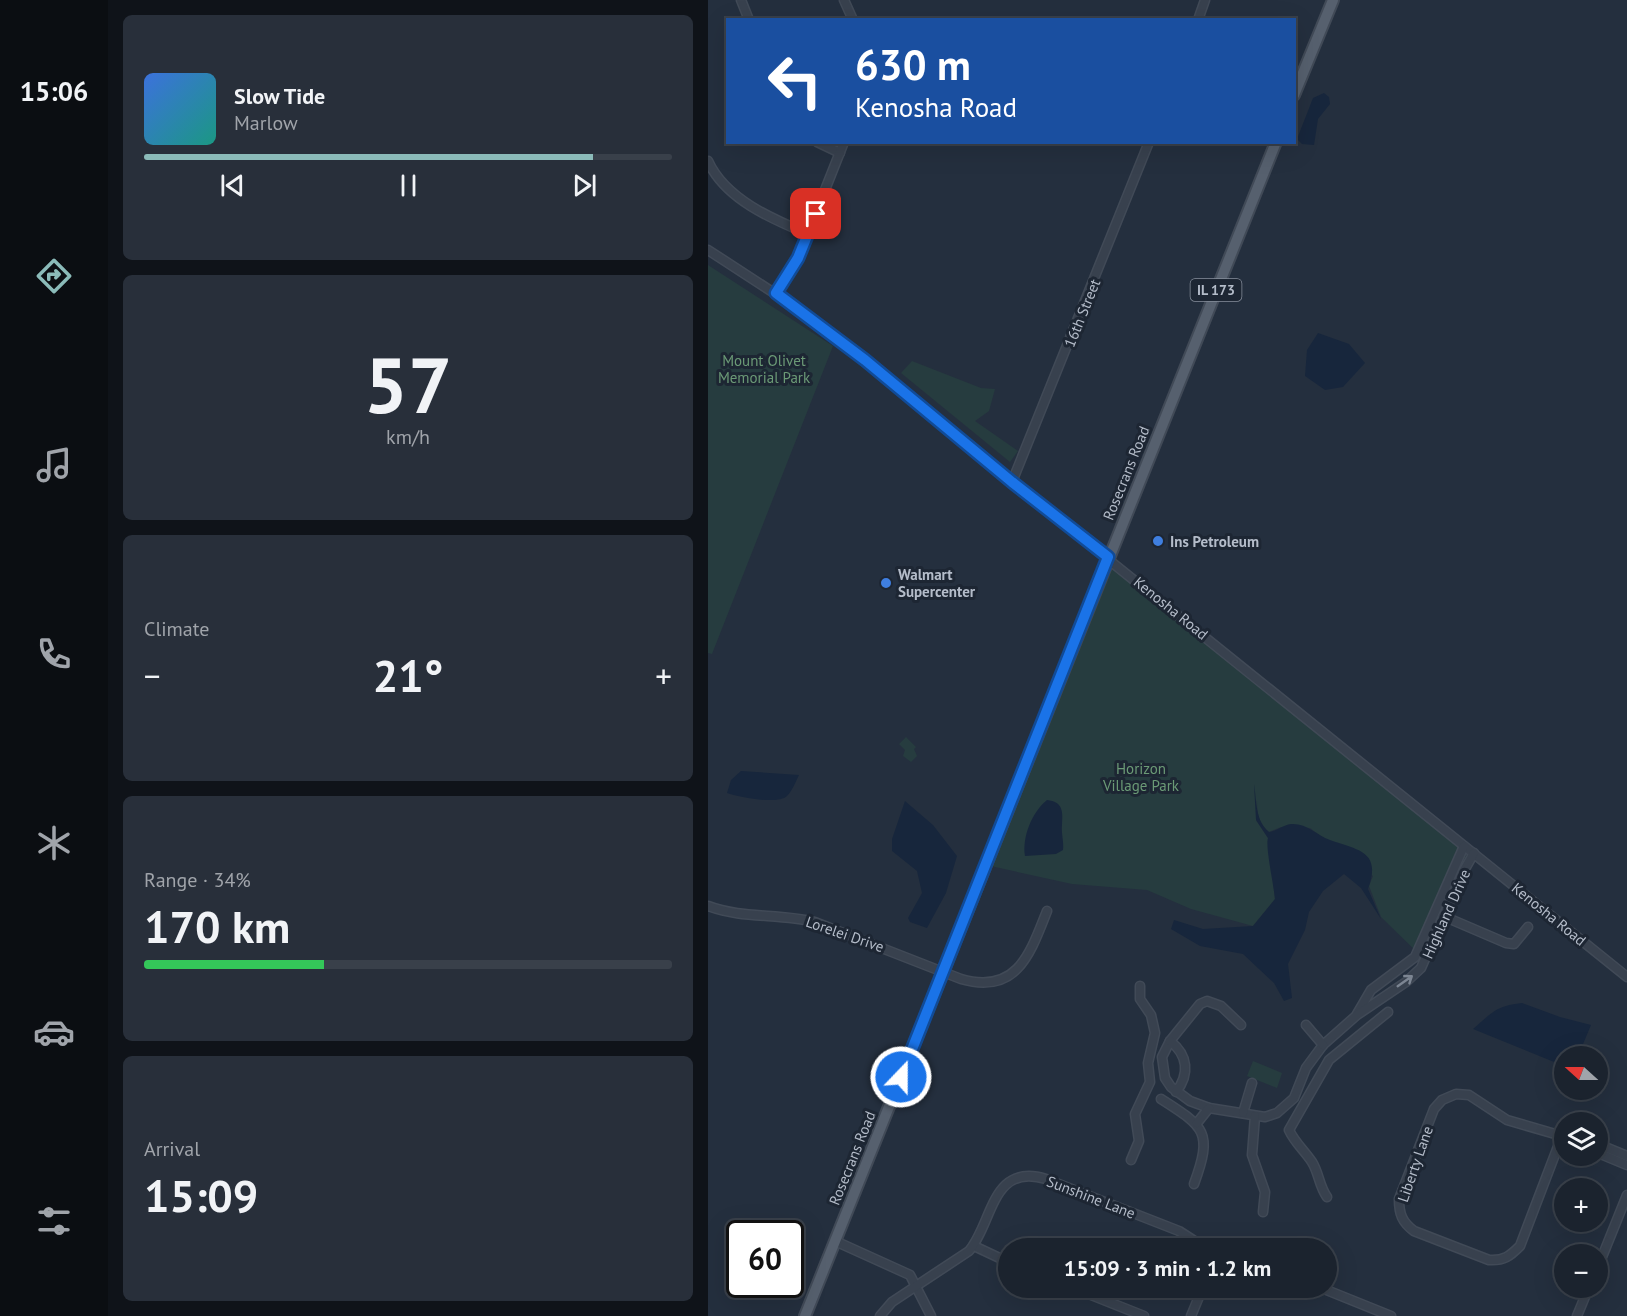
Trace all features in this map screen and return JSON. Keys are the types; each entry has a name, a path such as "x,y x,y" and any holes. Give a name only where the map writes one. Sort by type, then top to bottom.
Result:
{"main road":[{"path":"1296,90 1333,0"},
{"name":"Rosecrans Road","path":"805,1316 1275,144"}],"street":[{"path":"741,0 748,18"},
{"path":"844,0 852,18"},
{"path":"1199,18 1205,0"},
{"path":"821,144 840,153"},
{"path":"776,293 798,258 843,144"},
{"name":"16th Street","path":"1012,482 1148,144"},
{"path":"708,161 712,170 737,197 779,222 808,234"},
{"name":"Kenosha Road","path":"708,250 776,293 880,371 1012,482 1627,977"},
{"name":"Highland Drive","path":"1357,1015 1371,990 1415,957 1464,846"},
{"name":"Highland Drive","path":"1176,1092 1209,1108 1256,1116 1271,1115 1287,1107 1323,1045 1357,1015 1406,982 1421,968 1474,853"},
{"name":"Lorelei Drive","path":"708,906 732,913 799,918 815,922 978,984 992,983 1008,977 1021,967 1030,955 1047,911"},
{"path":"1443,916 1506,943 1514,944 1528,927"},
{"path":"1131,1160 1139,1142 1135,1114 1150,1082 1149,1066 1155,1033 1150,1015 1140,999 1140,986"},
{"path":"1170,1041 1181,1051 1186,1065 1184,1079 1176,1092 1165,1078 1162,1057 1170,1041 1200,1005 1207,1001 1221,1006 1241,1025"},
{"path":"1327,1197 1320,1188 1311,1161 1294,1141 1289,1130 1329,1060 1388,1012"},
{"path":"1306,1025 1323,1045"},
{"path":"1149,1066 1162,1066"},
{"path":"1301,1080 1314,1086"},
{"path":"1243,1113 1252,1083"},
{"name":"Liberty Lane","path":"1456,1094 1469,1095 1507,1119 1564,1136 1520,1246 1509,1257 1489,1260 1414,1231 1405,1225 1399,1212 1399,1200 1434,1109 1442,1100 1456,1094"},
{"path":"1161,1099 1197,1123 1203,1135 1204,1150 1194,1184"},
{"path":"1197,1123 1209,1108"},
{"path":"1256,1116 1252,1155 1265,1192 1263,1212"},
{"path":"1608,1148 1627,1156"},
{"path":"1608,1157 1627,1164"},
{"name":"Sunshine Lane","path":"974,1246 996,1195 1015,1180 1031,1176 1046,1179 1179,1231 1190,1238"},
{"path":"1607,1244 1627,1195"},
{"path":"835,1241 902,1269 918,1285 931,1316"},
{"path":"880,1316 892,1302 974,1246 998,1257"},
{"path":"1337,1295 1391,1316"},
{"path":"1099,1298 1144,1316"},
{"path":"1191,1316 1198,1298"},
{"path":"1577,1316 1584,1298"}],"green space":[{"name":"Mount Olivet Memorial Park","path":"708,265 833,346 712,654 708,653"},
{"path":"912,361 981,388 995,389 989,411 975,421 1018,451 1010,462 901,373"},
{"name":"Horizon Village Park","path":"1108,557 1469,849 1422,957 1381,917 1369,886 1373,876 1310,828 1281,827 1269,832 1262,825 1259,817 1257,799 1256,820 1268,838 1275,899 1253,926 1191,909 1147,890 1072,884 986,865"},
{"path":"906,737 916,747 914,749 917,756 911,762 903,756 905,750 899,744"},
{"path":"1253,1061 1282,1073 1277,1088 1247,1076"}],"water":[{"path":"1324,93 1329,97 1330,104 1318,119 1314,145 1302,144 1297,139 1313,98"},
{"path":"1318,333 1349,344 1365,363 1343,387 1325,390 1305,376 1307,350"},
{"path":"741,771 799,775 787,796 782,799 767,800 727,793 731,780"},
{"path":"1254,784 1259,816 1269,832 1291,824 1302,825 1325,838 1358,850 1370,859 1372,876 1368,889 1381,919 1361,888 1344,874 1323,891 1309,912 1305,930 1288,964 1292,998 1284,1001 1274,983 1243,954 1200,946 1171,929 1174,920 1203,929 1253,926 1275,899 1268,838 1256,820"},
{"path":"1047,800 1056,803 1061,808 1063,850 1056,854 1025,856 1025,841 1029,825"},
{"path":"905,801 933,825 957,856 946,893 927,928 910,922 908,918 922,893 917,871 892,851 892,839"},
{"path":"1522,1003 1591,1025 1582,1046 1554,1046 1554,1062 1473,1029 1500,1008"}],"place":[{"name":"Ins Petroleum","path":"1158,541"},
{"name":"Walmart Supercenter","path":"886,583"}],"route":[{"path":"816,214 798,258 776,293 820,324 888,378 1012,482 1108,557 901,1077"}]}
